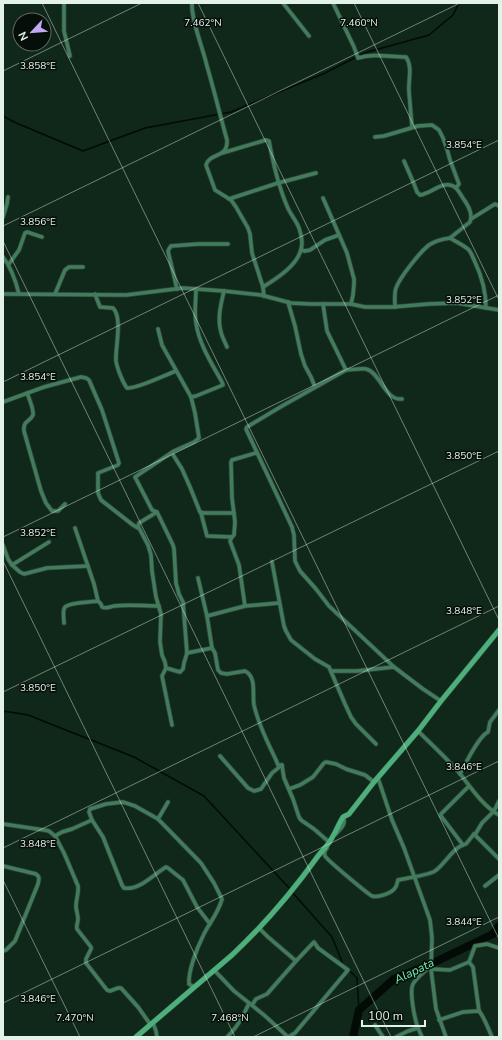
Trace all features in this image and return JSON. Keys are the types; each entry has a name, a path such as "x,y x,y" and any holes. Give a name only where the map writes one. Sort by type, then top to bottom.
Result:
{"main road":[{"path":"136,1037 241,946 294,889 329,842 343,817 349,814 374,782 418,731 441,700 497,637 499,630"}],"street":[{"path":"64,3 64,31 70,56"},
{"path":"192,3 194,20 227,140 225,150 220,154"},
{"path":"283,3 309,36"},
{"path":"333,3 358,58 382,56 406,57 409,61 409,90 412,127"},
{"path":"374,137 384,136 412,127 432,125 439,130 445,144 459,184 456,188"},
{"path":"263,288 284,272 295,261 301,250 302,241 299,227 287,208 278,183 268,140 220,154 208,159 206,165 215,190 229,198 236,207 249,231 252,253 264,296"},
{"path":"404,161 417,192 420,195 424,195 440,186 452,186 456,188 466,204 472,219"},
{"path":"229,198 316,173"},
{"path":"3,217 8,197"},
{"path":"323,198 347,253 354,279 354,295 351,304"},
{"path":"395,307 397,286 424,250 430,245 450,238 472,219 495,204 499,206"},
{"path":"8,264 19,250 25,233 27,232 42,237"},
{"path":"301,250 310,250 328,239 339,235"},
{"path":"450,238 466,248 471,254 480,273 485,294 486,308"},
{"path":"177,289 168,251 171,246 228,244"},
{"path":"3,257 8,264 19,294"},
{"path":"55,294 65,270 70,267 82,267"},
{"path":"3,294 126,294 177,289 196,289 264,296 288,302 310,304 351,304 365,307 395,307 457,303 499,310"},
{"path":"191,397 223,384 202,342 197,328 196,289"},
{"path":"224,291 219,317 221,333 228,347"},
{"path":"94,294 100,307 113,308 116,312 118,322 116,362 127,388 138,386 176,371"},
{"path":"288,302 304,366 311,377 315,388"},
{"path":"323,304 327,331 346,370"},
{"path":"158,329 162,345 191,397 196,413 200,437 135,477 152,510 157,512 174,549 176,583 182,602 187,653 181,672 166,668"},
{"path":"402,399 395,399 386,391 374,374 368,370 346,370 247,427 246,431 292,527 294,535 295,561 300,572 329,606 394,667 423,689 441,700"},
{"path":"3,402 27,393 81,377 89,380 102,410 119,463 118,465 98,473 98,493 108,506 133,526 138,528 150,551 156,598 162,619 160,642 166,668 162,676 172,725"},
{"path":"27,393 33,412 32,418 23,427 41,491 46,503 52,511 54,512 66,504"},
{"path":"172,453 185,475 201,513 206,535 232,537"},
{"path":"244,606 239,565 230,541 234,534 232,461 256,453"},
{"path":"138,528 139,523 157,512"},
{"path":"201,513 234,514"},
{"path":"75,528 94,584 98,601 102,607 107,608 123,605 159,606"},
{"path":"12,565 48,542"},
{"path":"3,545 12,565 24,574 47,568 88,566"},
{"path":"272,562 279,603 284,626 288,636 315,659 329,667 345,704 356,724 376,744"},
{"path":"198,578 218,670 220,673 227,674 245,671 250,674 254,690 255,706 260,723 278,765 282,765"},
{"path":"64,623 63,613 65,607 70,604 98,601"},
{"path":"207,616 244,606 279,603"},
{"path":"187,653 212,648"},
{"path":"331,670 358,672 394,667"},
{"path":"460,774 480,738 488,732 490,722 499,710"},
{"path":"418,731 460,774 469,786 499,815"},
{"path":"220,756 248,788 254,792 261,789 272,774 282,765"},
{"path":"289,788 300,785 313,778 326,762 336,764 365,775 374,782"},
{"path":"282,765 283,772 299,817 329,842"},
{"path":"378,778 392,820 401,838 430,920 432,938 431,968 436,1009 446,1037"},
{"path":"463,845 441,816 469,786"},
{"path":"343,817 344,823 325,851 326,859 372,896 381,896 396,888 398,880 434,872 452,853 466,844 476,833 482,823 494,811 499,801"},
{"path":"194,987 189,984 190,968 203,935 210,924 215,916 222,899 214,883 201,863 158,818 135,806 123,802 94,806 90,808 89,812 92,820 103,837 124,888 128,889 142,884 166,867 183,880 197,907 210,924"},
{"path":"158,818 168,802"},
{"path":"55,836 92,820"},
{"path":"3,824 49,831 55,836 78,886 79,891 76,900 78,918 76,926 91,947 86,963 107,990 110,991 121,988 151,1023 156,1031 156,1037"},
{"path":"474,834 499,859"},
{"path":"3,866 36,874 40,879 15,941 3,951"},
{"path":"485,886 499,875"},
{"path":"259,928 296,961"},
{"path":"214,970 234,991 250,1004 270,1020 288,1037 296,1033 348,970 318,948 314,942 267,994 256,999 250,1004 233,1032 227,1037"},
{"path":"422,1037 416,1022 411,996 412,985 423,973 431,968 450,970 469,962 475,946 487,944 499,948"},
{"path":"469,962 473,967 479,1011 483,1015 484,1021 492,1037"},
{"path":"439,1020 463,1012 479,1011"},
{"path":"375,1025 383,1037"},
{"path":"396,1037 418,1028"}],"waterway":[{"path":"3,116 83,151 145,128 231,112 325,73 364,53 429,35 453,15 459,3"},
{"path":"3,711 28,715 134,757 204,796 290,889"},
{"path":"292,892 332,937 343,964 357,978 359,1010"},
{"name":"Alapata","path":"353,1037 359,1010 394,979 433,963 493,934 499,926"}]}
